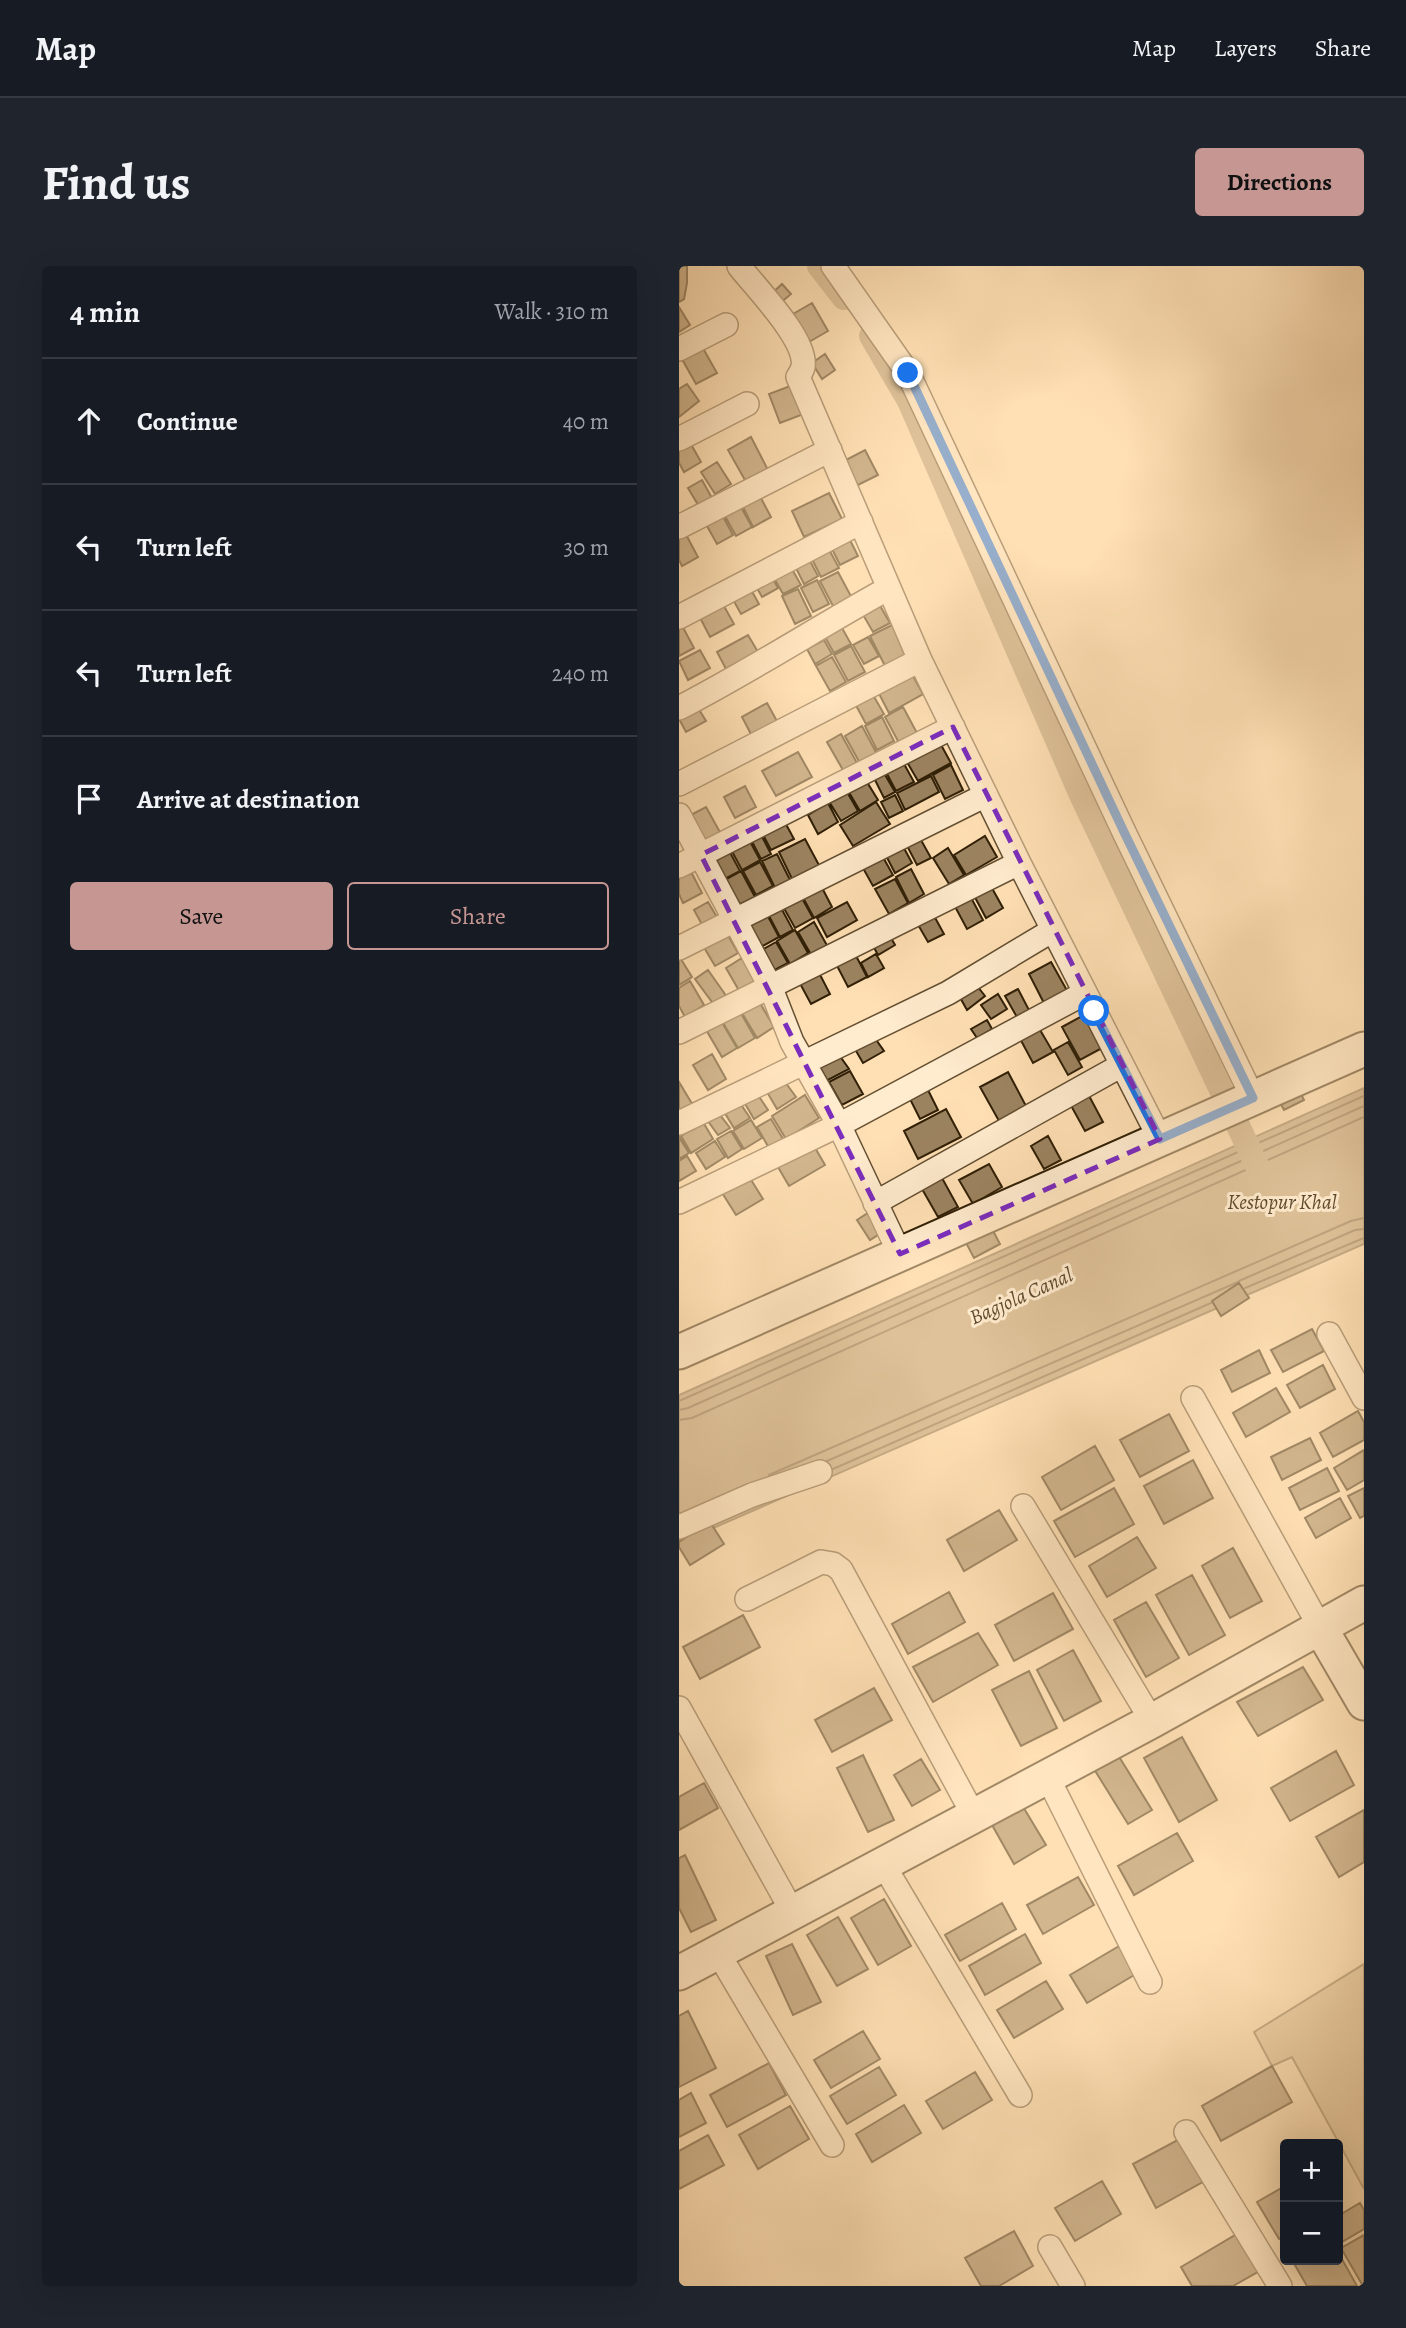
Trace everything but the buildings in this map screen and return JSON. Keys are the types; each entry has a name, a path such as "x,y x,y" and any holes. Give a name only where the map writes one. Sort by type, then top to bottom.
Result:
{"street":[{"path":"739,266 787,326 799,346 803,367 798,377 920,660 1019,863 1160,1139"},
{"path":"834,266 908,373 1124,832 1246,1102"},
{"path":"679,349 726,325"},
{"path":"679,439 747,404"},
{"path":"679,527 830,450"},
{"path":"679,617 861,522"},
{"path":"679,708 781,653 889,588"},
{"path":"679,784 920,660"},
{"path":"679,866 953,727"},
{"path":"679,948 986,795"},
{"path":"679,815 770,986 792,1042 839,1125 900,1254"},
{"path":"679,1032 1019,863"},
{"path":"679,1123 948,993 1053,930"},
{"path":"679,1202 839,1125 1085,993"},
{"path":"679,1352 1364,1049"},
{"path":"876,1203 1122,1065"},
{"path":"1329,1334 1364,1398"},
{"path":"1193,1398 1364,1703"},
{"path":"679,1527 752,1495 820,1472"},
{"path":"1023,1506 1152,1721"},
{"path":"747,1599 821,1562 833,1564 841,1570 974,1816"},
{"path":"679,1973 1152,1721 1364,1603"},
{"path":"679,1708 792,1911"},
{"path":"1048,1776 1150,1982"},
{"path":"883,1864 1020,2095"},
{"path":"717,1951 832,2145"},
{"path":"1186,2132 1280,2286"},
{"path":"1050,2247 1073,2286"}],"highlighted area":[{"path":"953,727 1160,1139 900,1254 701,855"}],"shaded area":[{"path":"1364,1964 1364,2189 1343,2150 1343,2139 1337,2139 1292,2057 1272,2066 1254,2032"}],"water":[{"name":"Kestopur Khal","path":"1364,1088 1364,1244 679,1543 679,1395"}],"waterway":[{"path":"819,266 844,298"},
{"path":"871,336 909,401 1081,795 1260,1172"}],"route":[{"path":"908,373 1124,832 1253,1098 1160,1139 1094,1011"}],"water label":[{"name":"Bagjola Canal","path":"1021,1296"}]}
